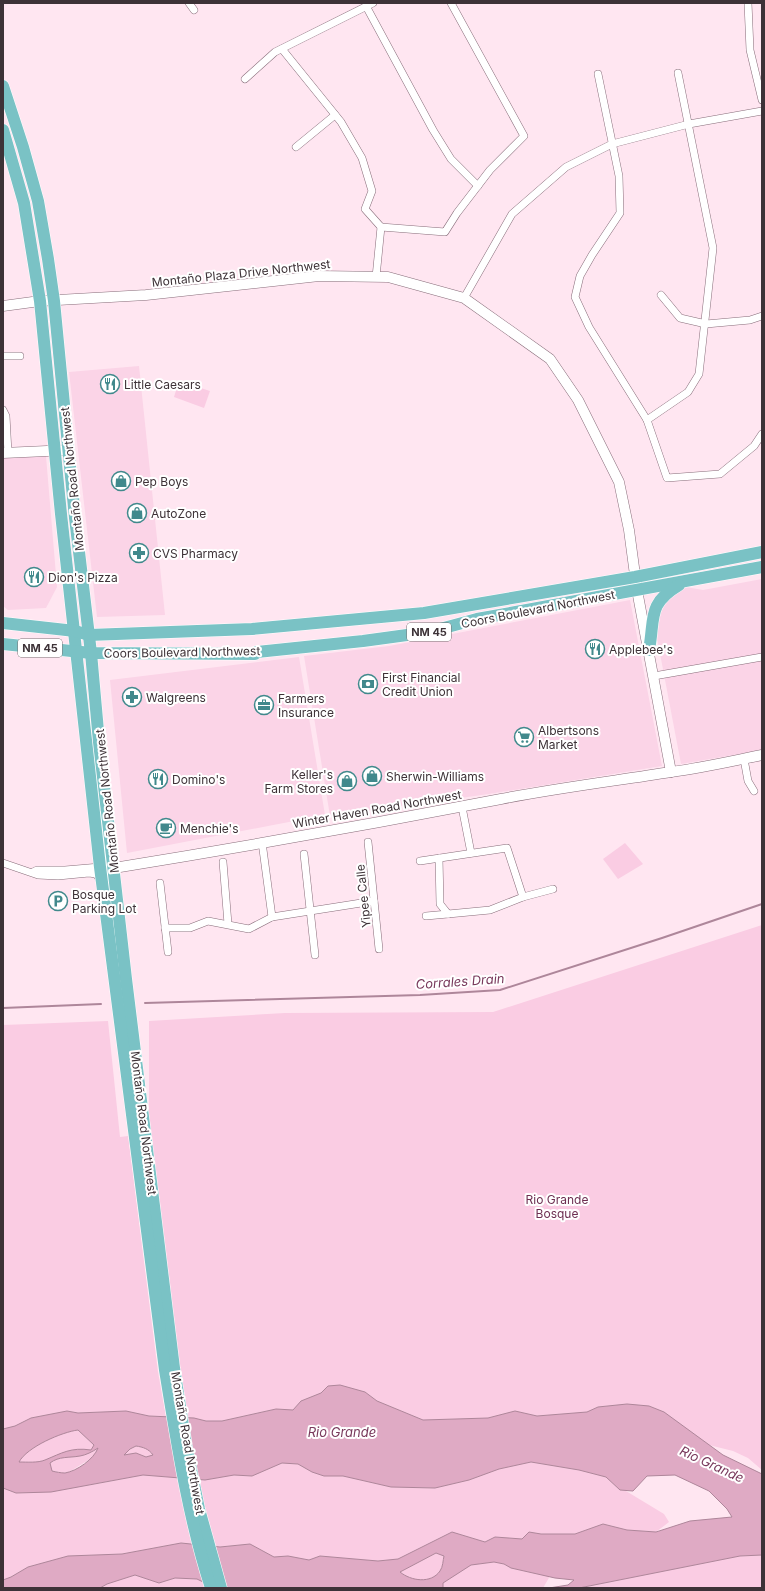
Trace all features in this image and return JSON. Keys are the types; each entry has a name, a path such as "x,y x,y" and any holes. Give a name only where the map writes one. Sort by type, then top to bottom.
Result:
{"main road":[{"name":"Montaño Road Northwest","path":"3,86 23,147 38,201 54,301 75,518 114,868 165,1370 177,1445 190,1511 211,1588"},
{"name":"Montaño Road Northwest","path":"3,130 24,203 40,301 61,514 100,867 141,1135 174,1368 186,1445 199,1509 221,1588"},
{"name":"Coors Boulevard Northwest","path":"3,623 75,631 89,635 252,629 424,613 635,577 762,552"},
{"name":"Coors Boulevard Northwest","path":"3,644 91,653 255,654 256,652 363,641 429,632 477,619 762,567"},
{"path":"649,650 652,633 652,619 655,607 666,593 686,581"}],"street":[{"path":"189,3 194,10"},
{"path":"282,49 335,116 362,158 372,191 365,209 381,227 445,232 490,170 524,136 451,3"},
{"path":"748,3 750,50 762,100"},
{"path":"245,79 275,52 369,5 433,130 451,159 478,186"},
{"path":"647,420 688,392 699,374 706,324 713,248 678,73"},
{"path":"598,74 619,176 620,213 580,276 575,297 589,327 647,420 667,478 720,474 754,446 761,437"},
{"path":"464,298 512,214 566,167 612,144 689,124 762,112"},
{"path":"296,147 335,116"},
{"path":"376,277 381,227"},
{"name":"Montaño Plaza Drive Northwest","path":"3,306 40,301 154,295 319,276 388,277 464,298 550,359 578,400 619,482 629,530 636,590 649,650 671,772"},
{"path":"661,295 680,318 706,324 750,320 762,316"},
{"path":"3,356 20,356"},
{"path":"3,410 6,416 6,453 69,450"},
{"path":"654,676 762,657"},
{"name":"Winter Haven Road Northwest","path":"114,868 228,850 262,842 502,799 671,772 762,755"},
{"path":"744,759 748,781 754,791"},
{"path":"462,807 471,853"},
{"path":"94,810 102,823 107,865 114,868"},
{"path":"262,842 272,917"},
{"name":"Yipee Calle","path":"368,842 379,949"},
{"path":"420,861 507,848 523,897"},
{"path":"304,854 315,955"},
{"path":"439,858 440,904 448,914"},
{"path":"223,862 228,924"},
{"path":"3,863 34,872 38,875 58,876 88,872 96,874 103,884"},
{"path":"34,872 37,870 66,870 100,867 107,873 113,907 120,927"},
{"path":"160,883 168,952"},
{"path":"426,916 490,910 523,897 553,889"},
{"path":"165,928 190,928 208,921 249,929 272,917 374,901"}],"shaded area":[{"path":"139,366 165,615 97,617 69,372"},
{"path":"46,456 57,587 46,608 8,610 3,606 3,457"},
{"path":"762,579 762,750 681,764 654,622 656,612 674,591 686,587 703,590"},
{"path":"630,600 662,766 489,794 330,816 304,656 389,646"},
{"path":"299,657 325,815 127,853 110,680"}],"green space":[{"path":"179,381 210,391 204,408 174,397"},
{"path":"625,843 643,864 618,879 603,859"},
{"name":"Rio Grande Bosque","path":"762,925 762,1470 748,1458 733,1451 709,1445 677,1423 627,1404 598,1407 588,1412 537,1416 515,1411 488,1418 423,1420 377,1401 365,1392 328,1386 321,1393 301,1401 293,1410 276,1409 222,1421 206,1421 187,1418 149,1129 149,1021 285,1013 493,1012"},
{"path":"108,1021 120,1137 128,1136 158,1372 166,1417 149,1416 126,1411 78,1413 67,1411 31,1418 15,1426 3,1429 3,1025"},
{"path":"78,1430 94,1445 91,1450 85,1449 73,1451 39,1462 19,1462 29,1451 45,1441 71,1431"},
{"path":"136,1446 150,1451 153,1455 146,1457 136,1453 124,1455"},
{"path":"99,1447 95,1456 69,1472 63,1473 52,1471 50,1463 61,1458 84,1455"},
{"path":"530,1462 579,1470 606,1477 620,1490 626,1491 664,1514 669,1522 656,1532 627,1530 603,1524 575,1534 541,1534 529,1532 522,1539 495,1537 485,1542 452,1532 398,1559 378,1561 320,1556 309,1560 288,1556 274,1557 250,1544 220,1547 181,1543 122,1554 68,1556 28,1567 3,1580 3,1488 16,1493 96,1484 143,1475 205,1480 234,1475 252,1476 282,1463 298,1464 312,1472 324,1476 343,1476 391,1487 435,1488 469,1480 499,1469"},
{"path":"436,1553 444,1555 443,1563 440,1571 432,1578 421,1580 415,1579 400,1572"},
{"path":"762,1555 762,1588 579,1588 740,1556"},
{"path":"494,1562 504,1564 511,1568 550,1576 543,1588 443,1587 442,1583 471,1565"},
{"path":"135,1575 159,1583 175,1578 197,1579 203,1582 205,1588 100,1588 107,1584"}],"water":[{"name":"Rio Grande","path":"340,1385 365,1392 377,1401 423,1420 488,1418 515,1411 537,1416 587,1412 598,1407 627,1404 649,1406 664,1412 723,1455 762,1474 762,1555 740,1556 579,1588 549,1588 568,1585 574,1580 555,1578 511,1568 504,1564 494,1562 471,1565 443,1583 444,1588 215,1588 197,1579 175,1578 159,1583 135,1575 107,1584 100,1588 3,1588 3,1580 28,1567 68,1556 122,1554 181,1543 220,1547 250,1544 274,1557 288,1556 309,1560 320,1556 378,1561 398,1559 452,1532 485,1542 495,1537 522,1539 529,1532 541,1534 575,1534 603,1524 627,1530 656,1532 690,1521 732,1517 727,1509 709,1491 675,1475 647,1476 633,1491 620,1490 606,1477 579,1470 531,1462 499,1469 469,1480 435,1488 391,1487 343,1476 324,1476 312,1472 298,1464 282,1463 252,1476 234,1475 205,1480 143,1475 51,1492 16,1493 3,1488 3,1429 15,1426 31,1418 67,1411 78,1413 126,1411 149,1416 222,1421 276,1409 293,1410 301,1401 321,1393 328,1386","holes":["78,1430 94,1445 91,1450 78,1449 62,1453 42,1461 19,1462 23,1456 37,1446 54,1437","136,1446 141,1447 148,1450 153,1455 146,1457 136,1453 124,1455","98,1448 89,1460 75,1470 65,1473 52,1471 50,1463 53,1461 61,1458 82,1456","436,1553 444,1556 441,1569 432,1578 421,1580 415,1579 400,1572"]}],"waterway":[{"name":"Corrales Drain","path":"145,1003 420,995 500,990 762,904"},
{"name":"Corrales Drain","path":"3,1008 101,1004"}],"place":[{"name":"Little Caesars","path":"110,384"},
{"name":"Pep Boys","path":"121,481"},
{"name":"AutoZone","path":"137,513"},
{"name":"CVS Pharmacy","path":"139,553"},
{"name":"Dion's Pizza","path":"34,577"},
{"name":"Applebee's","path":"595,649"},
{"name":"First Financial Credit Union","path":"368,684"},
{"name":"Walgreens","path":"132,697"},
{"name":"Farmers Insurance","path":"264,705"},
{"name":"Albertsons Market","path":"524,737"},
{"name":"Sherwin-Williams","path":"372,776"},
{"name":"Domino's","path":"158,779"},
{"name":"Keller's Farm Stores","path":"347,781"},
{"name":"Menchie's","path":"166,828"},
{"name":"Bosque Parking Lot","path":"58,901"}]}
